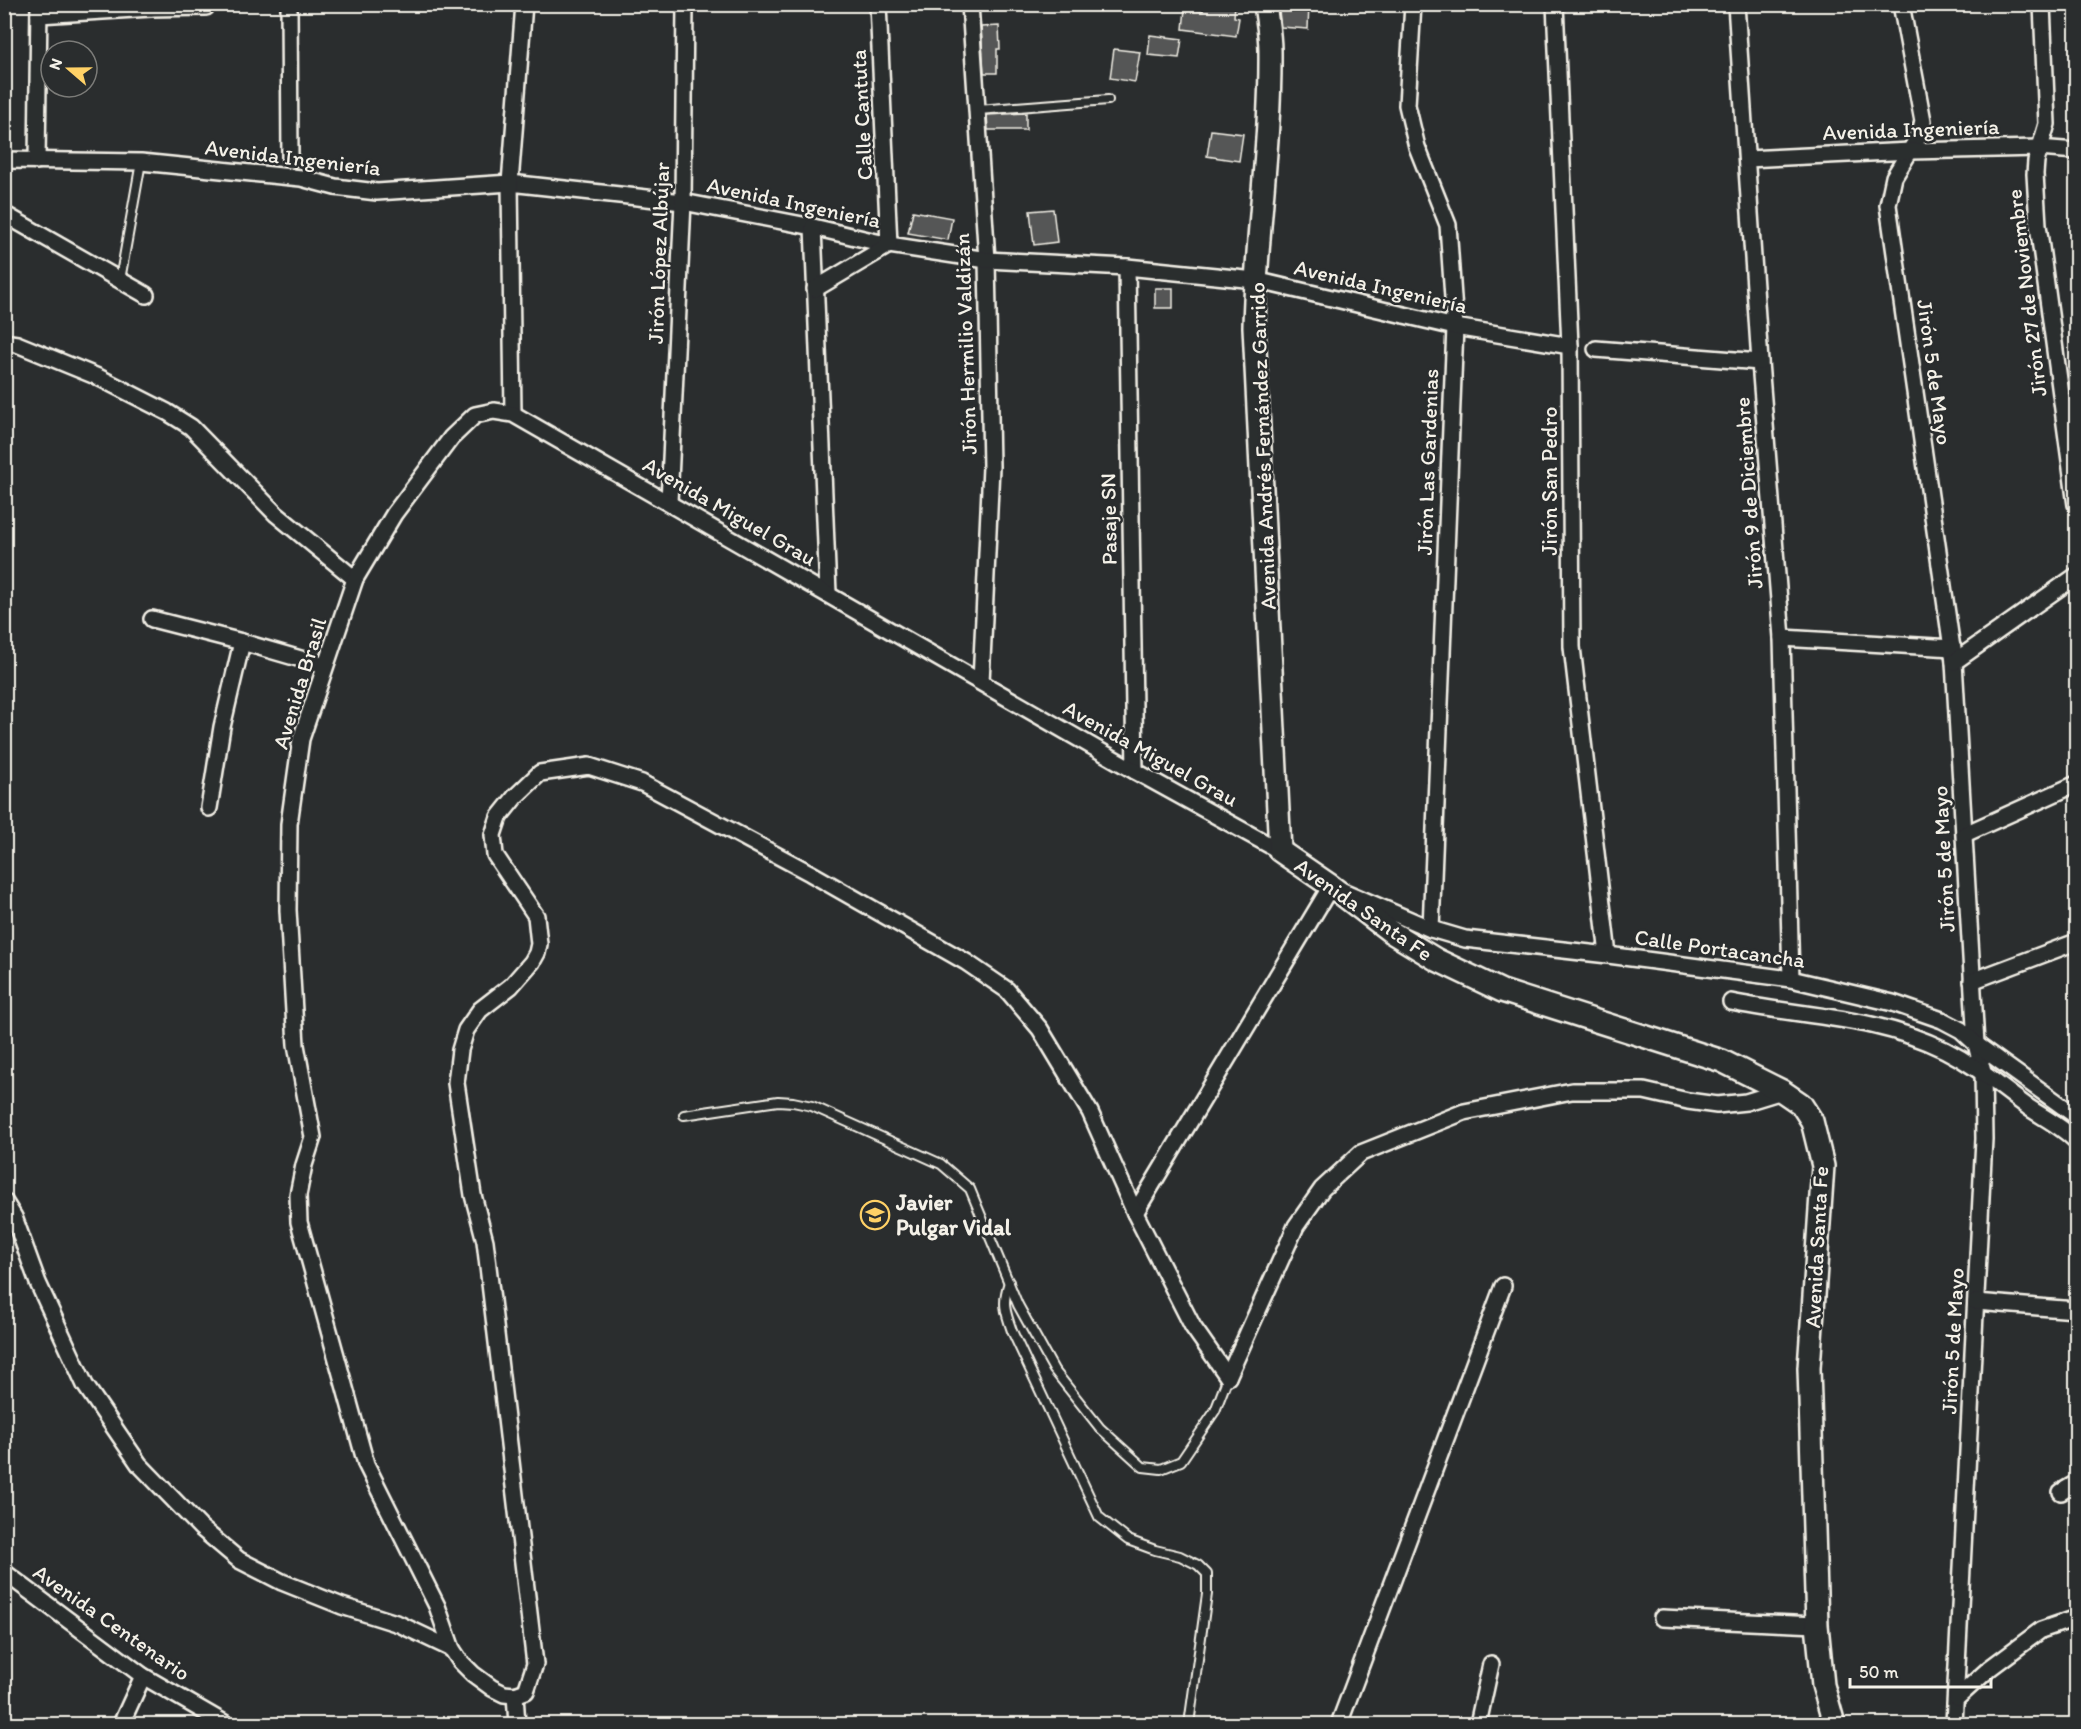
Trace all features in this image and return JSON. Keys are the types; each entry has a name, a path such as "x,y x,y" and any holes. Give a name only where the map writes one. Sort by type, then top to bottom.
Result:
{"street":[{"path":"289,4 290,160"},
{"path":"513,414 510,183 524,4"},
{"name":"Jirón López Albújar","path":"669,502 683,202 685,4"},
{"name":"Calle Cantuta","path":"878,4 889,245"},
{"name":"Jirón Hermilio Valdizán","path":"970,4 987,260 991,467 981,682"},
{"name":"Avenida Andrés Fernández Garrido","path":"1265,4 1270,49 1254,327 1280,851"},
{"name":"Jirón Las Gardenias","path":"1413,4 1407,105 1417,147 1448,225 1455,327 1431,929"},
{"name":"Jirón San Pedro","path":"1555,4 1570,346 1572,647 1608,955"},
{"name":"Jirón 9 de Diciembre","path":"1736,4 1760,362 1782,638 1791,979"},
{"name":"Jirón 5 de Mayo","path":"1901,4 1923,121 1919,136 1894,177 1888,205 1954,655 1976,1044 1983,1072 1984,1140 1954,1725"},
{"name":"Jirón 27 de Noviembre","path":"2042,4 2048,124 2039,148 2035,174 2038,225 2076,505"},
{"path":"38,161 39,10 151,6 206,7"},
{"name":"Avenida Ingeniería","path":"1747,159 1911,151 2039,148 2076,151"},
{"name":"Avenida Ingeniería","path":"4,160 141,162 301,178 335,187 377,192 510,183 683,202 813,227 889,245 987,260 1127,267 1255,280 1455,327 1570,346"},
{"path":"4,214 146,295"},
{"path":"813,227 828,593"},
{"path":"815,289 889,245"},
{"name":"Pasaje SN","path":"1127,267 1135,771"},
{"path":"4,342 17,344 98,377 167,412 191,427 276,514 356,579"},
{"path":"1596,349 1760,362"},
{"name":"Avenida Brasil","path":"452,1650 437,1606 366,1464 298,1222 298,1195 313,1137 296,1044 288,910 289,824 302,739 356,579 394,514 451,438 475,415 494,411 513,414"},
{"name":"Avenida Miguel Grau","path":"513,414 1135,771 1280,851"},
{"path":"1782,638 1954,655 2076,576"},
{"path":"152,619 325,666"},
{"path":"209,808 222,727 242,642"},
{"path":"4,1201 20,1229 38,1283 86,1385 139,1464 201,1528 239,1560 282,1582 342,1606 399,1624 452,1650 473,1674 504,1694 515,1695 526,1690 535,1664 485,1241 472,1195 456,1083 460,1050 466,1030 480,1010 511,986 537,953 539,944 536,916 495,855 493,835 499,817 515,797 540,773 589,765 642,783 821,879 966,962 1007,990 1041,1029 1090,1112 1135,1213 1193,1327 1228,1377"},
{"path":"1965,834 2076,784"},
{"name":"Avenida Santa Fe","path":"1280,851 1391,932 1437,960 1491,986 1722,1061 1782,1091 1801,1104 1812,1121 1823,1167 1809,1368 1817,1625 1823,1685 1834,1725"},
{"path":"1135,1213 1331,886"},
{"name":"Calle Portacancha","path":"1331,886 1431,929 1464,939 1791,979 1893,1003 1942,1020 1961,1030 1976,1044 2076,1116"},
{"path":"1972,981 2076,942"},
{"path":"1731,1002 1771,1010 1838,1017 1902,1032 1944,1050 1983,1072 2027,1107 2071,1135 2076,1141"},
{"path":"1228,1377 1296,1226 1322,1189 1361,1153 1464,1112 1572,1091 1644,1091 1717,1105 1746,1102 1782,1091"},
{"path":"1339,1725 1503,1286"},
{"path":"1976,1302 2076,1310"},
{"path":"2061,1492 2076,1486"},
{"name":"Avenida Centenario","path":"4,1572 143,1676 226,1725"},
{"path":"1662,1617 1817,1625"},
{"path":"1957,1698 1990,1668 2041,1630 2076,1618"},
{"path":"1478,1725 1491,1664"},
{"path":"122,1725 143,1676"},
{"path":"515,1695 517,1725"}],"lane":[{"path":"978,110 1108,100"},
{"path":"120,280 141,162"},
{"path":"684,1114 778,1101 793,1102 813,1106 941,1164 970,1189 1018,1305 1054,1370 1100,1428 1143,1467 1161,1469 1181,1461 1215,1411 1228,1377"},
{"path":"1009,1282 1004,1309 1012,1331 1099,1517 1128,1540 1180,1556 1198,1565 1207,1574 1208,1594 1189,1725"}],"building":[{"path":"1204,4 1235,4 1234,17 1239,18 1236,36 1183,29 1185,9 1203,11"},
{"path":"1278,4 1309,4 1308,29 1281,27"},
{"path":"999,26 1000,49 997,49 997,73 984,73 981,27"},
{"path":"1150,35 1182,39 1179,58 1148,55"},
{"path":"1114,49 1140,52 1135,82 1110,78"},
{"path":"1026,113 1026,130 988,130 987,115"},
{"path":"1211,130 1243,134 1239,161 1207,156"},
{"path":"1053,209 1057,242 1034,245 1030,211"},
{"path":"913,211 952,218 948,240 908,233"},
{"path":"1155,288 1173,288 1173,308 1155,308"}],"place":[{"name":"Javier Pulgar Vidal","path":"875,1215"}]}
